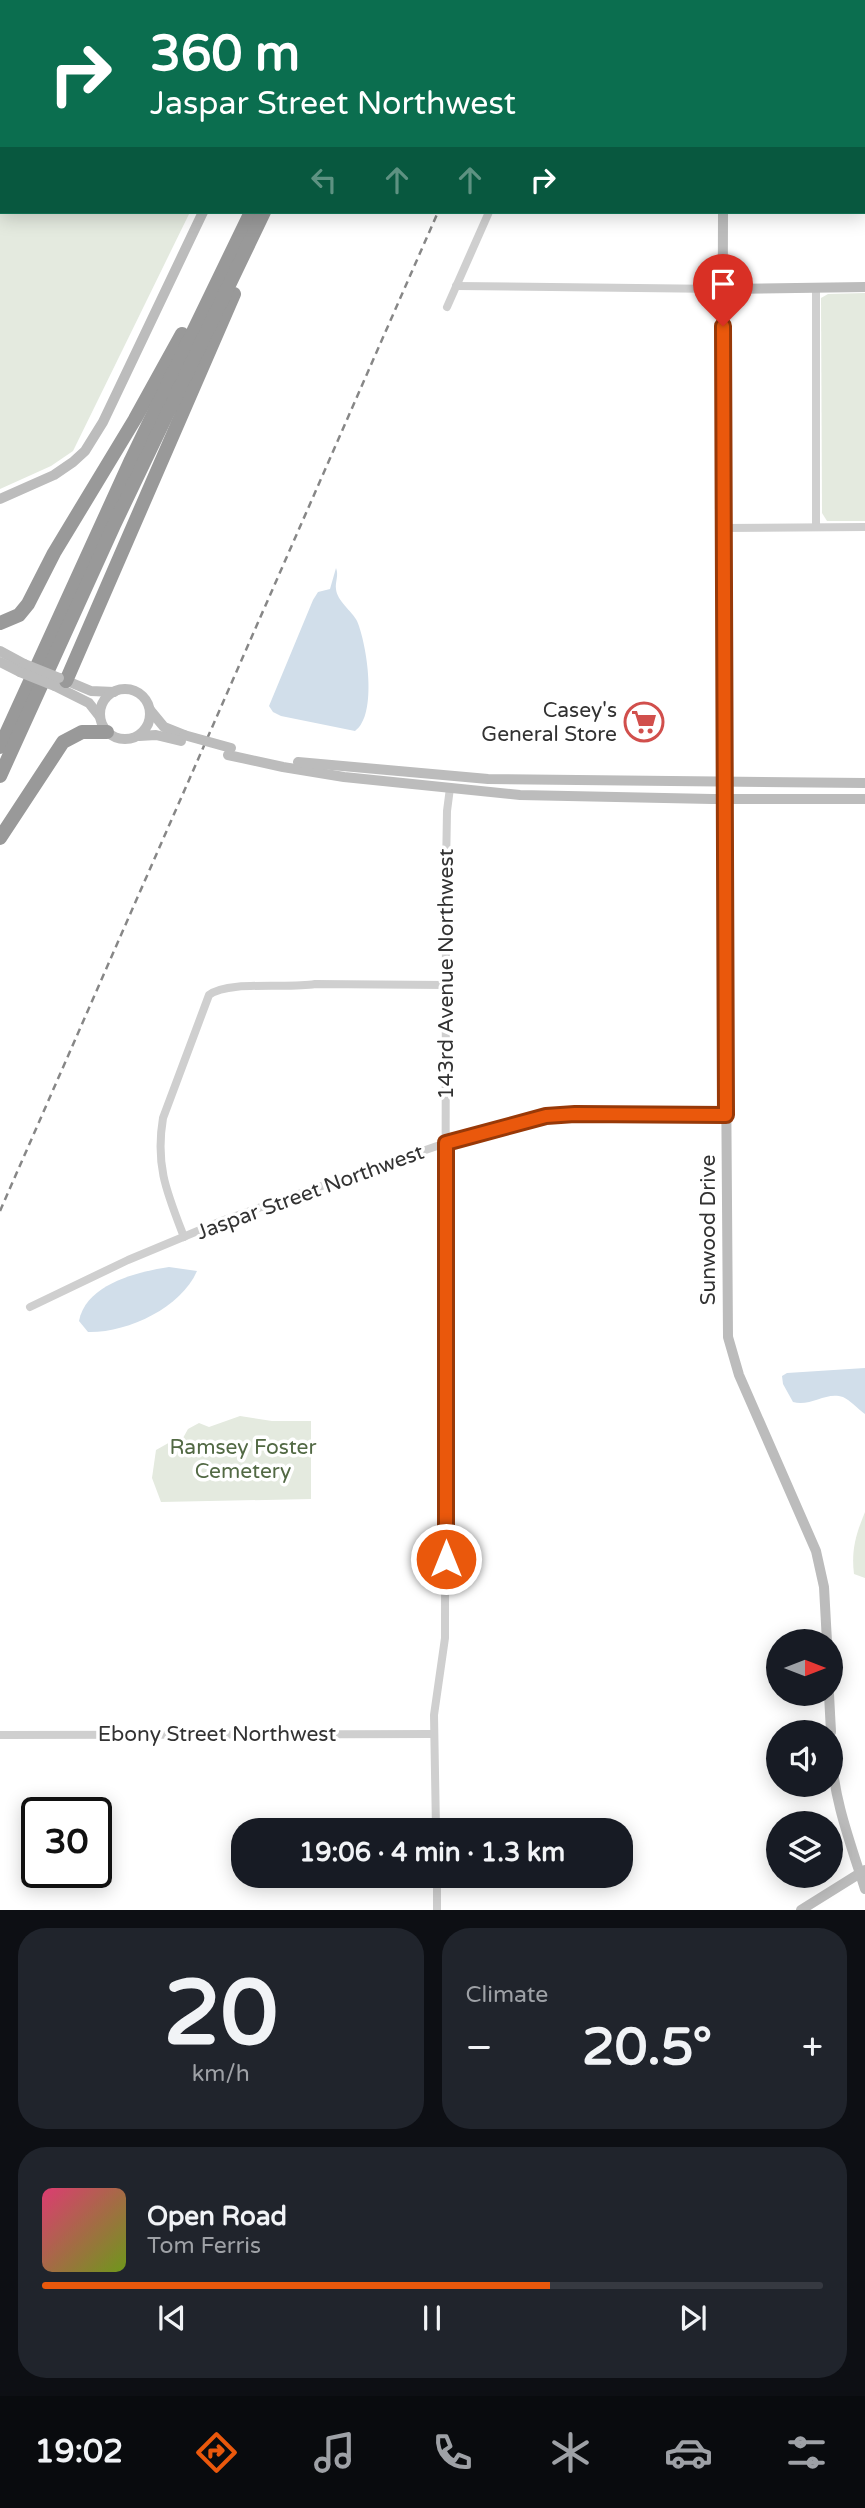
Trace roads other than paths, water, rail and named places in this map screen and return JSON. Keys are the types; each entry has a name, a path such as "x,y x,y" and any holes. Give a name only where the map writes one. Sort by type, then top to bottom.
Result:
{"highway":[{"path":"0,623 19,615 28,604 54,553 130,429 193,313 258,214"},
{"path":"60,682 235,291 259,214"},
{"path":"0,776 259,214"},
{"path":"0,747 223,267"},
{"path":"0,838 63,742 82,732 107,732"}],"street":[{"path":"0,499 54,475 85,451 103,422 201,214"},
{"path":"447,307 488,214"},
{"name":"Sunwood Drive","path":"723,214 722,528 727,1299 730,1346 752,1408 816,1551 824,1587 826,1629"},
{"path":"456,286 723,289 865,287"},
{"path":"816,287 816,527"},
{"path":"722,528 865,527"},
{"path":"0,650 22,668"},
{"path":"0,662 91,691 134,691 145,698 150,710 164,727 182,738"},
{"path":"60,682 89,703 107,732 122,740 156,735 182,738 283,767 344,777 520,795 725,799 864,798"},
{"path":"100,717 103,702 114,692"},
{"path":"139,736 149,723 150,710"},
{"path":"230,751 309,764 448,776 556,781 865,783"},
{"name":"143rd Avenue Northwest","path":"436,1818 434,1734 445,1638 446,822 450,788"},
{"path":"184,1237 164,1185 159,1151 160,1134 163,1118 205,1000 216,990 230,987 301,987 315,984 446,985"},
{"name":"Jaspar Street Northwest","path":"30,1307 128,1260 184,1237 307,1189 446,1143 546,1116 726,1115"},
{"name":"Ebony Street Northwest","path":"0,1735 434,1734"},
{"path":"837,1797 863,1872 865,1889"},
{"path":"801,1909 863,1872"},
{"path":"437,1888 437,1909"}],"railway":[{"path":"0,1211 437,214"}],"place":[{"name":"Casey's General Store","path":"644,722"}],"park label":[{"name":"Ramsey Foster Cemetery","path":"243,1459"}]}
